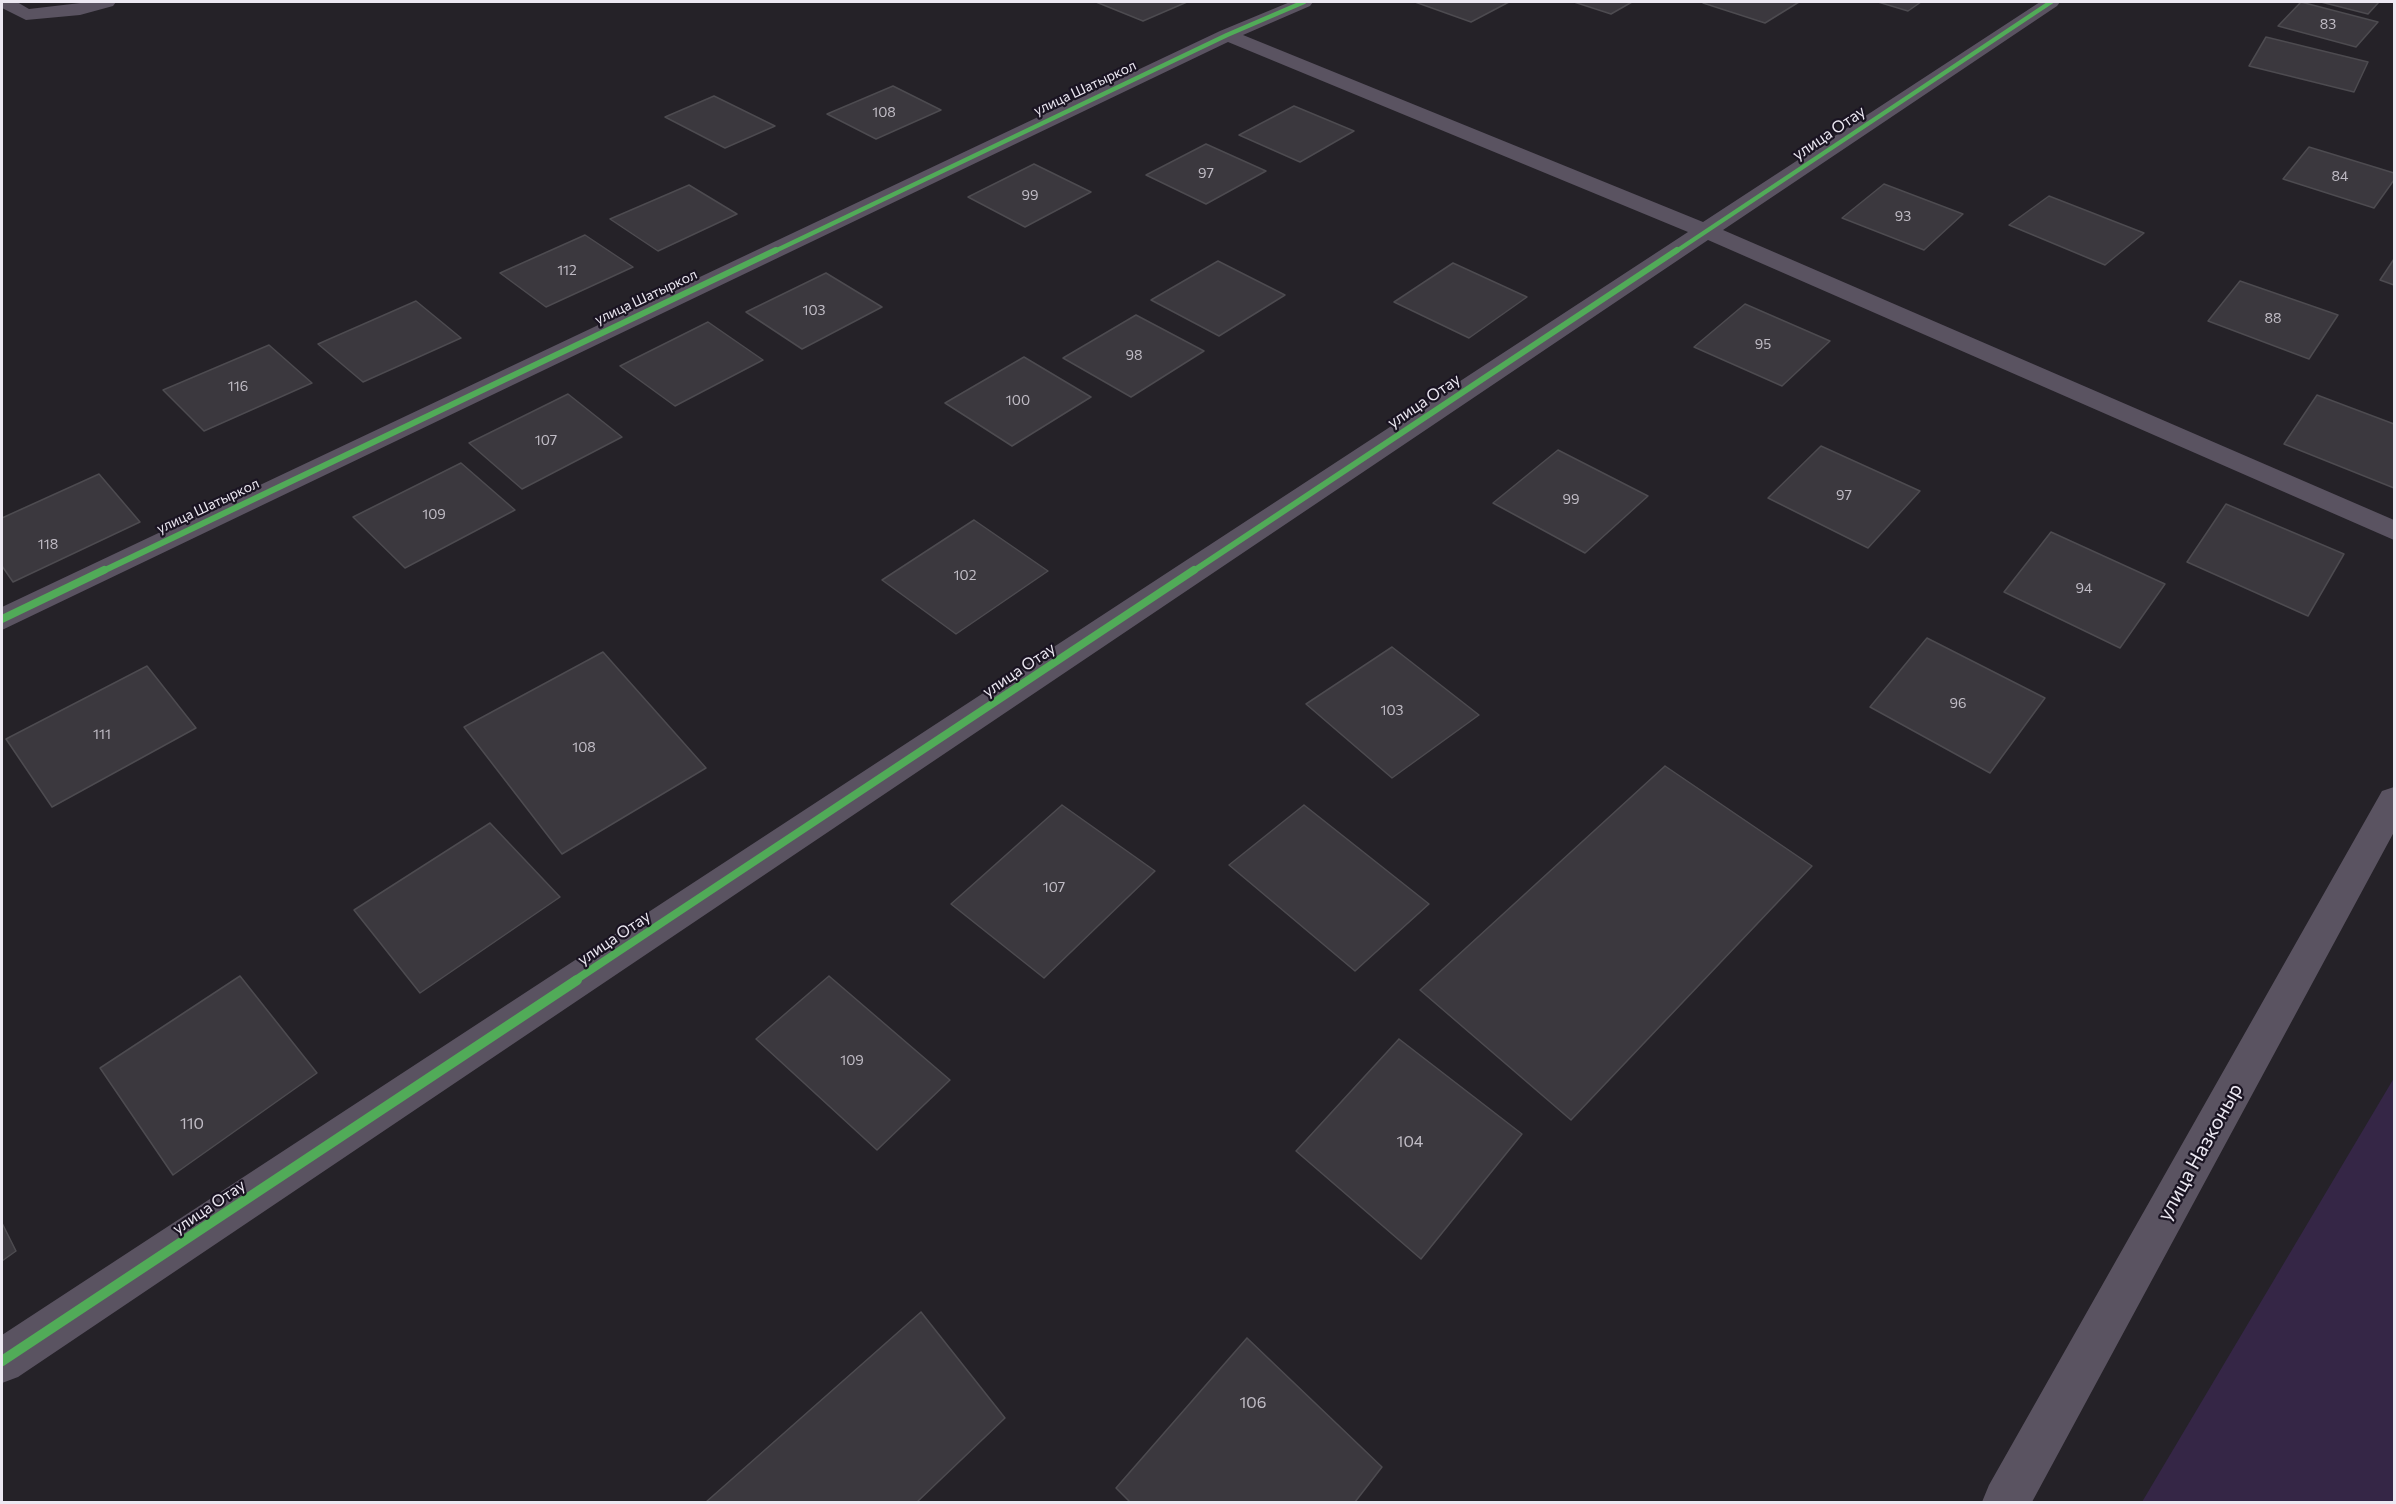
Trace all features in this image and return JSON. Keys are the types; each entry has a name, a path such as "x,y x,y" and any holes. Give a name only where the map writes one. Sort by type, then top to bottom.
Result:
{"street":[{"path":"5,2 26,15 80,10 107,2"},
{"name":"улица Шатыркол","path":"2,619 1227,35 1304,2"},
{"name":"улица Отау","path":"2,1360 2052,2"},
{"path":"1227,35 1706,231 2394,531"},
{"name":"улица Назконыр","path":"2006,1503 2394,801"}],"shaded area":[{"path":"2394,1078 2394,1502 2142,1502"}],"building":[{"path":"1096,2 1187,2 1143,21"},
{"path":"1415,2 1509,2 1471,22"},
{"path":"1574,2 1632,2 1611,14"},
{"path":"1799,2 1765,23 1703,3"},
{"path":"1878,2 1921,2 1908,11"},
{"path":"2301,2 2378,22 2356,47 2278,26"},
{"path":"2321,2 2379,2 2368,14"},
{"path":"2266,37 2368,62 2354,92 2249,66"},
{"path":"893,86 941,110 876,139 827,114"},
{"path":"714,96 775,126 725,148 665,117"},
{"path":"1294,106 1354,131 1300,162 1239,135"},
{"path":"1206,144 1266,171 1206,204 1146,175"},
{"path":"2309,147 2394,173 2394,180 2374,208 2283,179"},
{"path":"1034,164 1091,192 1025,227 968,197"},
{"path":"1884,184 1963,214 1924,250 1842,218"},
{"path":"689,185 737,214 658,251 610,219"},
{"path":"2049,196 2144,233 2105,265 2009,225"},
{"path":"585,235 633,267 546,307 500,273"},
{"path":"2394,259 2394,285 2380,280"},
{"path":"1218,261 1285,295 1219,336 1151,300"},
{"path":"1453,263 1527,297 1469,338 1394,302"},
{"path":"826,273 882,307 802,349 746,312"},
{"path":"2240,281 2338,315 2309,359 2208,321"},
{"path":"416,301 461,338 363,382 318,344"},
{"path":"1745,304 1830,341 1782,386 1694,347"},
{"path":"1136,315 1204,351 1131,397 1063,358"},
{"path":"708,322 763,360 675,406 620,366"},
{"path":"269,345 312,383 204,431 163,390"},
{"path":"1024,357 1091,397 1012,446 945,403"},
{"path":"568,394 622,437 522,489 469,443"},
{"path":"2317,395 2394,424 2394,488 2284,444"},
{"path":"1821,446 1920,491 1868,548 1768,498"},
{"path":"1558,450 1648,496 1585,553 1493,503"},
{"path":"461,463 515,510 405,568 353,517"},
{"path":"99,474 140,522 13,582 2,566 2,518"},
{"path":"2226,504 2344,554 2308,616 2187,562"},
{"path":"974,520 1048,571 956,634 882,580"},
{"path":"2051,532 2165,584 2120,648 2004,592"},
{"path":"1927,638 2045,698 1990,773 1870,707"},
{"path":"1392,647 1479,715 1392,778 1306,704"},
{"path":"603,652 706,768 562,854 464,727"},
{"path":"147,666 196,728 52,807 6,739"},
{"path":"1665,766 1812,866 1571,1120 1420,990"},
{"path":"1062,805 1155,871 1044,978 951,904"},
{"path":"1304,805 1429,904 1355,971 1229,865"},
{"path":"490,823 560,897 420,993 354,910"},
{"path":"240,976 317,1073 173,1175 100,1068"},
{"path":"829,976 950,1080 877,1150 756,1039"},
{"path":"1399,1039 1522,1134 1421,1259 1296,1151"},
{"path":"2,1223 16,1251 2,1261"},
{"path":"921,1312 1005,1418 917,1502 706,1502"},
{"path":"1247,1338 1382,1467 1355,1502 1130,1502 1116,1488"}],"cycle path":[{"path":"2,619 1227,35 1304,2"},
{"path":"2,1361 2051,2"}]}
